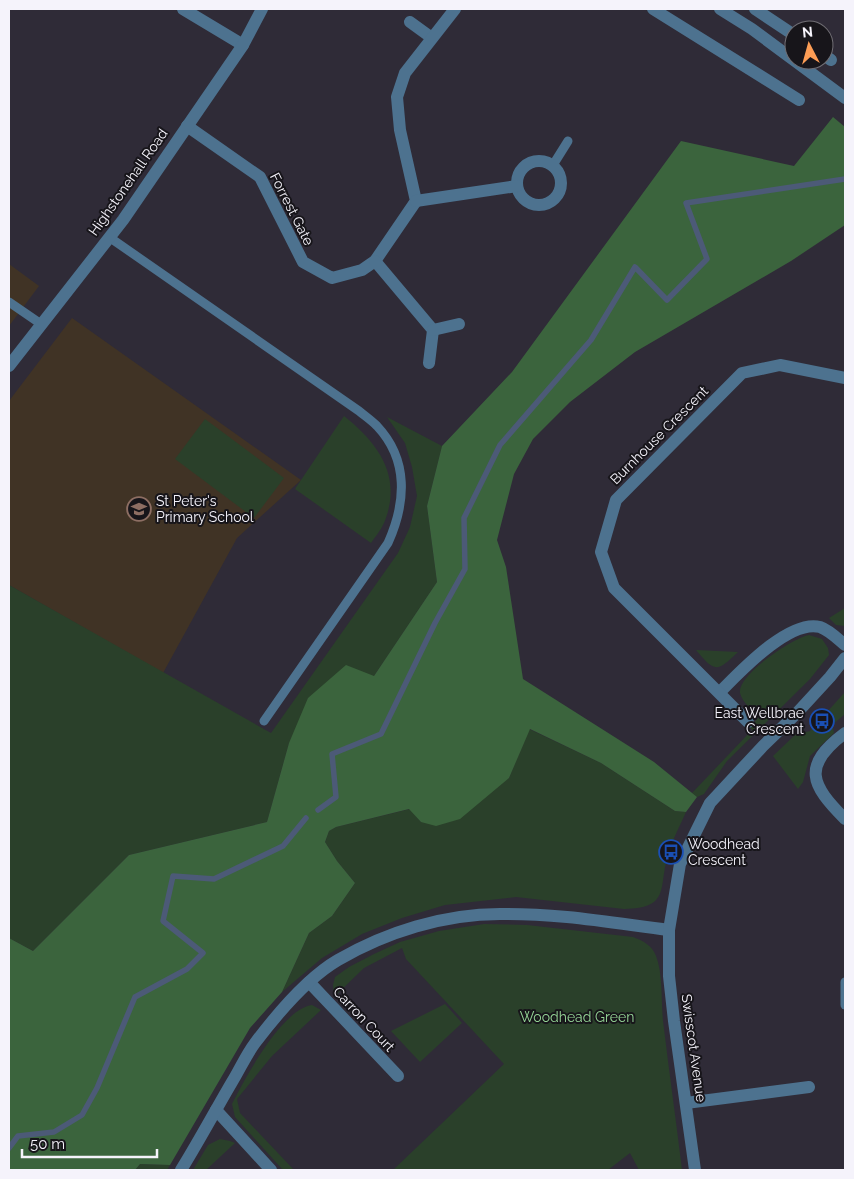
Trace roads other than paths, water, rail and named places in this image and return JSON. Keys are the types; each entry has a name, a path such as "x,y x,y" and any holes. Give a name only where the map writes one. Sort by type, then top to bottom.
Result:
{"street":[{"path":"183,9 243,45"},
{"name":"Highstonehall Road","path":"9,366 109,237 243,45 262,9"},
{"path":"455,9 405,74 397,97 400,130 416,201 517,186"},
{"path":"653,9 799,100"},
{"path":"720,9 752,29 845,98"},
{"path":"754,9 784,28"},
{"path":"410,22 432,38"},
{"name":"Forrest Gate","path":"186,126 260,177 303,262 332,278 362,270 376,260 416,201"},
{"path":"532,162 546,162 553,165 561,177 562,185 556,198 543,206 529,203 519,193 517,186 520,171 532,162"},
{"path":"376,260 433,330 429,363"},
{"path":"433,330 459,324"},
{"name":"Burnhouse Crescent","path":"748,722 614,588 601,552 616,500 742,373 780,366 845,378"},
{"path":"720,692 746,665 784,635 803,628 820,627 845,645"},
{"name":"Swisscot Avenue","path":"694,1170 670,976 669,930 680,864 710,804 830,678 845,658"},
{"path":"845,733 830,746 819,760 816,768 816,781 827,801 845,819"},
{"path":"181,1170 254,1044 286,1005 309,982 337,961 388,937 419,926 462,917 500,914 559,916 669,930"},
{"name":"Carron Court","path":"309,982 398,1076"},
{"path":"686,1103 809,1087"},
{"path":"216,1110 271,1170"}],"lane":[{"path":"553,165 568,141"},
{"path":"109,237 359,411 377,426 390,445 398,466 403,488 401,508 388,543 264,721"},
{"path":"9,302 41,324"},
{"path":"845,982 845,1005"}],"waterway":[{"path":"318,810 336,797 332,754 381,734 435,623 465,569 464,518 500,445 591,340 635,267 667,300 707,259 686,203 845,179"},
{"path":"9,1148 18,1136 54,1132 82,1115 97,1088 135,997 187,969 203,953 163,921 173,876 214,879 283,846 306,818"}],"place":[{"name":"St Peter's Primary School","path":"139,509"},
{"name":"East Wellbrae Crescent","path":"822,721"},
{"name":"Woodhead Crescent","path":"671,852"}],"park label":[{"name":"Woodhead Green","path":"577,1017"}]}
